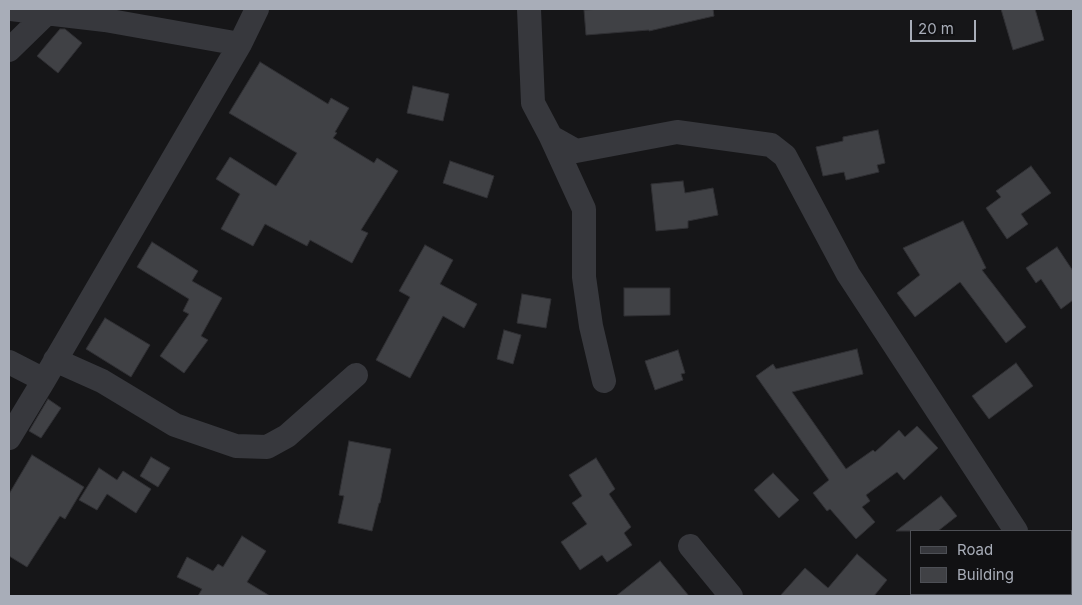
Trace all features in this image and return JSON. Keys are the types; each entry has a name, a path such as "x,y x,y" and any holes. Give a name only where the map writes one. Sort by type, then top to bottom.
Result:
{"street":[{"path":"11,9 105,20 240,44"},
{"path":"9,438 240,44 257,9"},
{"path":"529,9 533,103 584,209 584,277 591,326 604,381"},
{"path":"9,50 46,14"},
{"path":"551,137 576,151 677,132 771,145 785,156 848,274 1015,530"},
{"path":"9,362 102,381 175,425 236,446 267,447 287,436 356,375"},
{"path":"690,546 731,596"}],"building":[{"path":"713,9 714,16 649,31 586,35 584,10"},
{"path":"1001,9 1035,9 1044,40 1013,50"},
{"path":"60,29 65,29 82,43 58,73 37,56"},
{"path":"260,62 328,104 331,98 349,108 333,138 374,163 377,158 398,171 361,230 368,233 352,263 310,240 307,246 265,224 253,246 221,229 240,194 216,179 230,157 276,186 297,153 229,113"},
{"path":"413,86 449,94 443,121 407,113"},
{"path":"878,130 885,163 877,165 879,172 846,180 844,172 823,176 816,147 843,141 843,137"},
{"path":"450,161 494,176 487,198 443,183"},
{"path":"1031,166 1051,193 1021,214 1028,224 1007,239 986,208 1001,197 996,191"},
{"path":"683,181 685,193 713,188 718,215 688,221 688,228 656,231 651,184"},
{"path":"963,221 986,268 982,270 1026,327 1006,343 960,282 915,317 897,293 920,275 903,248"},
{"path":"152,242 198,271 192,281 222,298 201,336 208,340 184,373 160,356 189,314 183,311 189,299 137,267"},
{"path":"425,245 453,260 440,284 477,304 464,328 443,316 410,378 376,360 410,297 399,291"},
{"path":"1057,247 1073,271 1073,300 1061,309 1041,279 1036,283 1026,268"},
{"path":"624,288 670,288 670,315 624,316"},
{"path":"522,294 551,299 546,328 517,323"},
{"path":"105,318 150,345 131,377 86,349"},
{"path":"504,330 521,335 513,364 497,359"},
{"path":"857,349 863,374 792,392 846,469 873,450 875,452 899,430 905,437 917,426 938,448 904,480 897,472 866,495 870,501 862,507 875,522 856,539 830,509 827,511 813,493 829,480 756,376 773,364 776,369"},
{"path":"678,350 685,373 681,374 683,380 655,390 645,361"},
{"path":"1016,363 1033,386 989,419 972,396"},
{"path":"48,399 61,408 41,438 29,431"},
{"path":"349,441 391,449 372,531 338,523 344,496 339,495"},
{"path":"32,455 84,487 65,519 60,516 27,567 9,556 9,494"},
{"path":"151,457 170,468 158,487 140,476"},
{"path":"596,458 615,489 609,494 631,527 624,533 632,545 607,562 602,555 580,570 561,542 587,524 572,503 582,496 569,475"},
{"path":"99,468 117,480 123,471 151,489 136,513 107,494 97,510 79,500"},
{"path":"773,473 799,500 779,518 754,490"},
{"path":"941,496 957,516 939,530 896,531"},
{"path":"242,536 266,551 247,582 270,596 198,596 202,589 177,577 187,557 213,571 218,564 223,567"},
{"path":"857,554 887,580 874,596 780,596 805,568 828,588"},
{"path":"660,561 689,596 616,596"}]}
